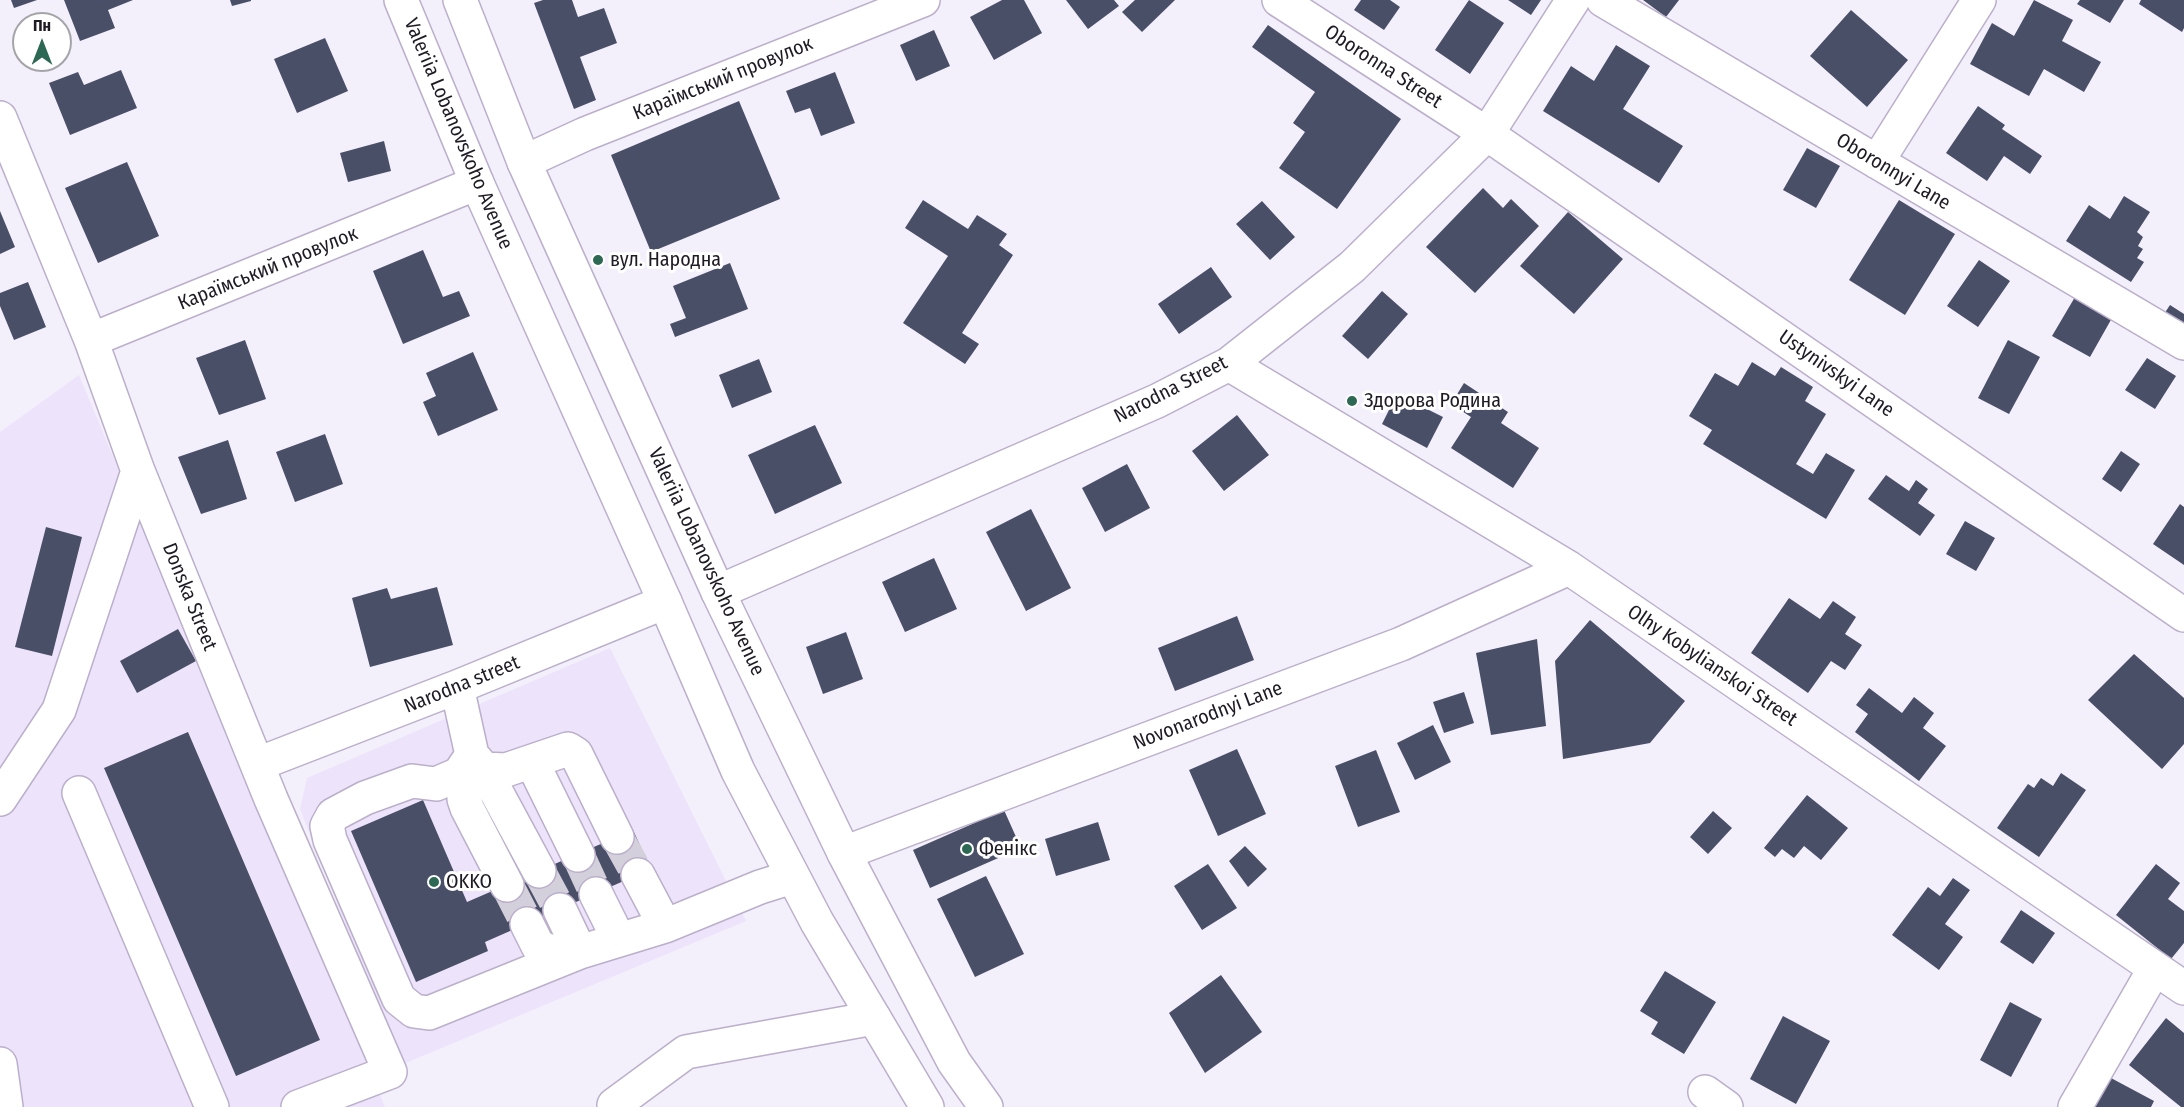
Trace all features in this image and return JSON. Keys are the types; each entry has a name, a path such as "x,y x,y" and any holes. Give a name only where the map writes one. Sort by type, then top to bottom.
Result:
{"street":[{"name":"Valeriia Lobanovskoho Avenue","path":"401,0 477,183 665,602 738,771 792,877 927,1107"},
{"name":"Valeriia Lobanovskoho Avenue","path":"460,0 524,162 718,592 844,853 954,1062 986,1107"},
{"name":"Караїмський провулок","path":"524,162 585,134 922,0"},
{"name":"Oboronna Street","path":"1279,0 1487,134"},
{"name":"Narodna Street","path":"718,592 1157,401 1228,364 1352,267 1487,134 1573,0"},
{"name":"Oboronnyi Lane","path":"1603,0 2184,344"},
{"path":"1877,162 1979,0"},
{"name":"Donska Street","path":"0,118 91,340 138,471 271,799 390,1072 298,1107"},
{"name":"Ustynivskyi Lane","path":"1487,134 2184,615"},
{"name":"Караїмський провулок","path":"91,340 477,183"},
{"name":"Olhy Kobylianskoi Street","path":"1228,364 1569,568 2184,988"},
{"path":"0,799 59,710 138,471"},
{"name":"Novonarodnyi Lane","path":"844,853 1401,644 1569,568"},
{"name":"Narodna street","path":"258,764 457,687 665,602"},
{"path":"457,687 478,762 539,871"},
{"path":"617,837 576,754 568,749 506,770 478,762 459,774 436,784 412,781 365,798 333,815 327,826 330,840 399,999 414,1011 429,1013 580,952 665,926 760,887 792,877"},
{"path":"478,762 464,799 507,885"},
{"path":"532,762 578,855"},
{"path":"79,793 212,1107"},
{"path":"638,875 665,926"},
{"path":"597,894 619,940"},
{"path":"560,910 580,952"},
{"path":"527,924 538,946 549,951 580,952"},
{"path":"2075,1107 2155,968"},
{"path":"614,1105 686,1052 874,1018"},
{"path":"0,1064 6,1107"}],"shaded area":[{"path":"79,375 385,1107 0,1107 0,432"},
{"path":"610,648 746,921 401,1065 300,809 307,778"}],"building":[{"path":"11,0 37,0 14,8"},
{"path":"64,0 133,0 108,10 115,28 80,41 72,20 72,12 69,12"},
{"path":"230,0 251,0 251,1 232,6"},
{"path":"543,0 572,0 578,17 604,8 617,43 580,57 596,100 574,109 534,3"},
{"path":"1002,0 1024,0 1042,33 994,60 970,17"},
{"path":"1066,0 1114,0 1119,6 1088,29"},
{"path":"1135,0 1175,0 1142,32 1122,12"},
{"path":"1361,0 1390,0 1400,7 1384,30 1354,10"},
{"path":"1469,0 1504,23 1470,74 1435,50"},
{"path":"1508,0 1541,0 1531,15"},
{"path":"1643,0 1679,0 1666,17"},
{"path":"2034,0 2073,20 2062,41 2101,62 2084,92 2044,69 2029,96 1970,64 1992,23 2014,36"},
{"path":"2080,0 2124,0 2110,23 2077,4"},
{"path":"2141,0 2184,0 2182,32 2139,4"},
{"path":"1851,10 1908,60 1867,107 1810,56"},
{"path":"1268,25 1401,119 1337,209 1279,168 1305,132 1293,123 1315,92 1252,47"},
{"path":"934,30 950,66 916,81 900,45"},
{"path":"325,38 348,91 297,113 274,59"},
{"path":"1616,45 1650,66 1623,109 1683,146 1659,183 1543,111 1571,66 1594,81"},
{"path":"121,70 137,108 70,135 49,83 78,72 84,85"},
{"path":"835,72 855,123 821,136 810,108 795,113 786,91"},
{"path":"739,101 780,199 651,252 611,155"},
{"path":"1978,106 2005,125 2002,129 2042,156 2030,174 2004,156 1987,181 1946,153"},
{"path":"384,141 391,171 348,182 340,153"},
{"path":"1807,148 1840,166 1816,208 1783,190"},
{"path":"127,162 159,236 98,263 65,188"},
{"path":"1483,188 1503,208 1511,199 1539,226 1475,293 1426,247"},
{"path":"2124,196 2150,212 2137,232 2143,237 2138,246 2143,249 2137,258 2144,262 2131,282 2066,241 2089,205 2110,219"},
{"path":"923,200 968,229 977,215 1007,234 999,245 1013,255 962,333 979,344 965,364 903,323 948,256 905,228"},
{"path":"1899,200 1955,234 1905,315 1849,280"},
{"path":"1262,201 1295,237 1270,260 1236,224"},
{"path":"0,211 15,247 0,254"},
{"path":"1568,212 1623,259 1574,314 1520,266"},
{"path":"423,250 443,297 459,291 470,316 403,344 373,271"},
{"path":"1979,260 2010,281 1978,327 1947,306"},
{"path":"730,263 748,309 675,337 670,324 686,318 673,286"},
{"path":"1211,267 1232,297 1179,334 1158,304"},
{"path":"28,282 46,327 14,340 0,306 0,293"},
{"path":"1382,291 1408,314 1368,359 1342,336"},
{"path":"2075,297 2112,318 2090,357 2052,336"},
{"path":"2170,305 2184,314 2184,335 2160,320"},
{"path":"245,340 266,399 219,415 196,358"},
{"path":"2008,340 2040,357 2009,414 1978,398"},
{"path":"473,352 498,410 438,436 423,402 436,396 426,373"},
{"path":"2147,358 2176,376 2155,409 2125,390"},
{"path":"759,359 772,392 732,408 719,375"},
{"path":"1752,362 1775,376 1781,367 1813,387 1805,401 1826,414 1796,464 1813,474 1826,453 1855,470 1826,519 1703,444 1712,430 1689,416 1715,373 1738,386"},
{"path":"1464,383 1508,412 1501,423 1539,448 1513,488 1451,448 1471,417 1451,404"},
{"path":"1397,394 1443,417 1427,448 1382,424"},
{"path":"1237,415 1269,455 1224,491 1192,451"},
{"path":"815,425 842,483 775,514 748,455"},
{"path":"325,434 343,484 295,502 276,452"},
{"path":"228,440 247,499 201,514 178,457"},
{"path":"2121,451 2140,464 2121,492 2102,479"},
{"path":"1127,464 1150,508 1105,532 1082,488"},
{"path":"1886,475 1909,491 1916,480 1928,489 1918,503 1935,515 1920,536 1868,499"},
{"path":"2180,504 2184,507 2184,565 2153,544"},
{"path":"1031,509 1071,588 1026,611 986,532"},
{"path":"1965,521 1995,538 1976,571 1946,554"},
{"path":"46,527 82,537 52,656 15,647"},
{"path":"934,558 957,609 905,632 882,582"},
{"path":"437,587 453,645 370,667 352,598 387,588 391,599"},
{"path":"1789,598 1820,619 1833,601 1856,617 1845,634 1862,645 1845,670 1831,661 1808,693 1751,653"},
{"path":"1237,616 1254,660 1175,691 1158,648"},
{"path":"1590,620 1685,701 1650,743 1563,759 1555,661"},
{"path":"178,629 196,661 137,693 120,661"},
{"path":"846,632 863,679 823,694 806,647"},
{"path":"1537,639 1546,726 1491,735 1476,653"},
{"path":"2134,654 2184,698 2184,744 2162,769 2088,700"},
{"path":"1869,688 1902,713 1914,697 1934,713 1923,728 1946,746 1919,781 1855,732 1868,714 1856,705"},
{"path":"1464,692 1474,723 1444,733 1433,702"},
{"path":"1433,725 1451,762 1415,780 1397,743"},
{"path":"188,732 320,1040 236,1076 104,768"},
{"path":"1237,749 1266,814 1218,836 1189,770"},
{"path":"1376,750 1400,812 1358,827 1335,766"},
{"path":"2061,773 2086,790 2039,857 1997,828 2028,784 2034,788 2041,778 2053,786"},
{"path":"1807,795 1848,828 1821,860 1804,846 1794,858 1782,849 1775,857 1764,848"},
{"path":"423,800 467,902 633,830 651,869 485,942 488,951 416,982 351,831"},
{"name":"Фенікс","path":"1004,810 1021,848 930,888 913,850"},
{"path":"1713,811 1732,828 1708,854 1690,837"},
{"path":"1098,822 1110,860 1056,876 1045,839"},
{"path":"1245,846 1267,869 1248,887 1229,861"},
{"path":"1208,864 1237,908 1202,930 1174,886"},
{"path":"2156,864 2180,883 2168,899 2184,911 2184,943 2171,959 2116,915"},
{"path":"986,876 1024,954 975,977 937,899"},
{"path":"1953,878 1970,890 1945,924 1963,937 1939,970 1892,935 1928,887 1940,896"},
{"path":"2021,910 2055,933 2033,964 2000,942"},
{"path":"1665,971 1716,1002 1684,1054 1651,1034 1658,1022 1640,1011"},
{"path":"1221,975 1262,1032 1205,1073 1169,1013"},
{"path":"2010,1002 2042,1019 2011,1077 1980,1060"},
{"path":"1783,1016 1830,1041 1796,1104 1750,1079"},
{"path":"2166,1018 2184,1033 2184,1107 2181,1107 2129,1065"},
{"path":"2111,1078 2154,1101 2151,1107 2095,1107"}],"tunnel":[{"path":"617,837 638,875"},
{"path":"578,855 596,894"},
{"path":"539,871 560,910"},
{"path":"507,885 527,924"}],"place":[{"name":"вул. Народна","path":"598,260"},
{"name":"Здорова Родина","path":"1352,401"},
{"name":"Фенікс","path":"967,849"},
{"name":"OKKO","path":"434,882"}]}
